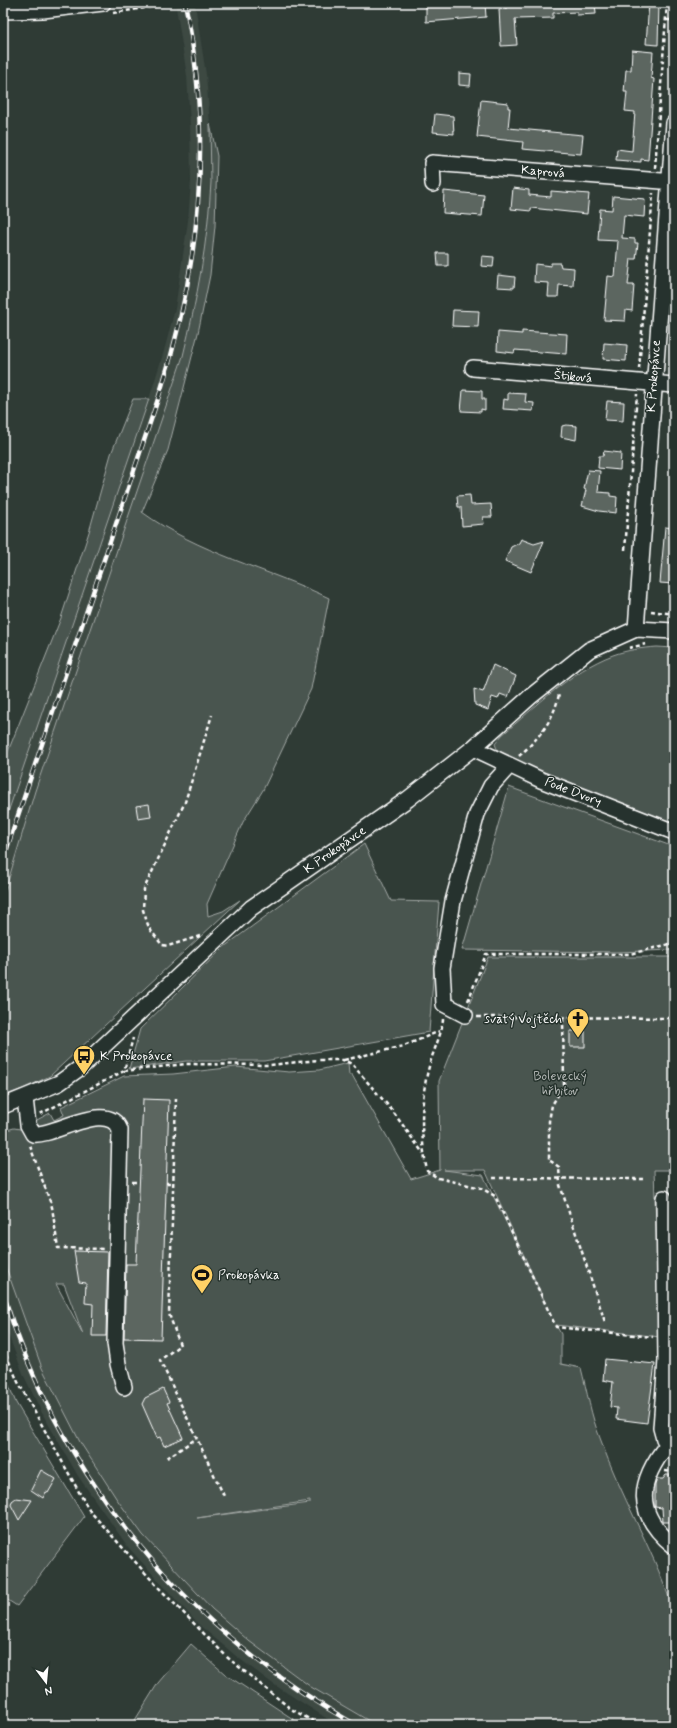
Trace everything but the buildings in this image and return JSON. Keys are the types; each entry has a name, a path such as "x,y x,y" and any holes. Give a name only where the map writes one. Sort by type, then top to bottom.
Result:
{"street":[{"path":"3,11 43,10 103,3"},
{"name":"K Prokopávce","path":"636,629 654,384 672,182 674,123"},
{"name":"Kaprová","path":"433,184 432,163 672,182"},
{"name":"Štiková","path":"473,368 674,386"},
{"name":"K Prokopávce","path":"13,1102 59,1083 80,1068 252,908 408,799 473,748 530,697 589,650 636,629 674,631"},
{"name":"Pode Dvory","path":"473,748 541,780 674,832"},
{"path":"463,1014 444,1004 442,968 453,901 477,814 491,786 509,766"},
{"path":"13,1102 27,1114 31,1133 36,1135 81,1121 104,1119 112,1119 117,1123 120,1130 115,1343 118,1364 124,1387"},
{"path":"664,1198 666,1339 661,1428 664,1439 671,1446 649,1471 645,1508 655,1529 674,1546"}],"path":[{"path":"625,550 667,3"},
{"path":"666,20 674,20"},
{"path":"624,649 645,644 652,645"},
{"path":"509,766 544,730 551,718 559,694"},
{"path":"204,935 168,946 162,945 149,928 143,910 144,889 185,802 212,715"},
{"path":"674,943 630,954 486,954 463,1014 483,1018 674,1018"},
{"path":"444,1004 441,1031 430,1064 422,1116 423,1153 427,1171 438,1178 481,1188 495,1196 556,1327 666,1339"},
{"path":"563,1018 564,1085 552,1105 549,1121 549,1160 559,1167 560,1185 605,1322"},
{"path":"124,1071 135,1031"},
{"path":"27,1114 35,1116 124,1071 186,1064 270,1065 318,1060 343,1060 404,1046 441,1031"},
{"path":"343,1060 352,1064 390,1109 423,1153"},
{"path":"176,1098 169,1314 180,1345 160,1360 224,1496"},
{"path":"27,1140 52,1207 58,1248 109,1249"},
{"path":"493,1178 643,1179"},
{"path":"166,1183 173,1183"},
{"path":"3,1348 18,1382 89,1510 156,1585 228,1658 291,1709 320,1725"},
{"path":"167,1458 197,1438"}],"shaded area":[{"path":"195,4 206,74 210,124 211,181 208,223 194,313 168,405 35,791 3,898 3,826 149,399 175,309 188,221 191,181 187,76 176,7"},
{"path":"3,1254 7,1270 42,1368 60,1404 95,1466 143,1534 212,1609 311,1687 376,1725 337,1725 273,1684 236,1656 198,1624 128,1547 78,1476 42,1413 24,1376 3,1321"}],"green space":[{"path":"210,124 217,156 215,226 210,275 198,333 168,450 142,512 186,539 329,598 311,689 263,790 243,822 207,904 208,916 223,911 240,900 50,1076 23,1089 3,1096 3,898 35,791 183,356 193,313 205,248 211,182"},
{"path":"133,399 149,399 3,827 3,764 61,618 89,532 111,454"},
{"path":"657,647 674,648 674,826 512,762 499,754 495,744 502,735 554,690 582,670 613,655"},
{"path":"509,787 674,847 674,950 616,952 462,950"},
{"path":"364,844 391,901 439,902 429,1032 264,1061 186,1061 129,1069 140,1029 224,947"},
{"name":"Bolevecký hřbitov","path":"488,957 674,957 674,1170 654,1170 660,1337 556,1325 561,1334 561,1364 581,1368 594,1421 608,1459 655,1562 671,1603 674,1604 674,1725 376,1725 311,1687 249,1641 212,1609 143,1535 116,1498 80,1442 42,1368 7,1270 3,1254 3,1131 14,1128 20,1129 50,1113 54,1120 64,1115 61,1107 124,1076 173,1074 236,1067 289,1072 319,1070 348,1063 349,1075 352,1075 411,1179 440,1170 439,1081","holes":["444,1170 485,1170 545,1302 483,1175","56,1284 64,1284 83,1334","310,1501 310,1503 197,1518"]},
{"path":"3,1371 16,1403 84,1517 17,1606 3,1597"},
{"path":"191,1644 225,1674 302,1725 132,1725 158,1683"}],"railway":[{"path":"3,860 159,396 173,348 184,300 193,251 198,201 200,152 199,102 194,53 185,3"},
{"path":"3,1293 27,1361 58,1425 95,1486 138,1543 185,1596 238,1644 295,1687 356,1725"}],"place":[{"name":"svatý Vojtěch","path":"578,1038"},
{"name":"K Prokopávce","path":"84,1076"},
{"name":"Prokopávka","path":"202,1294"}]}
